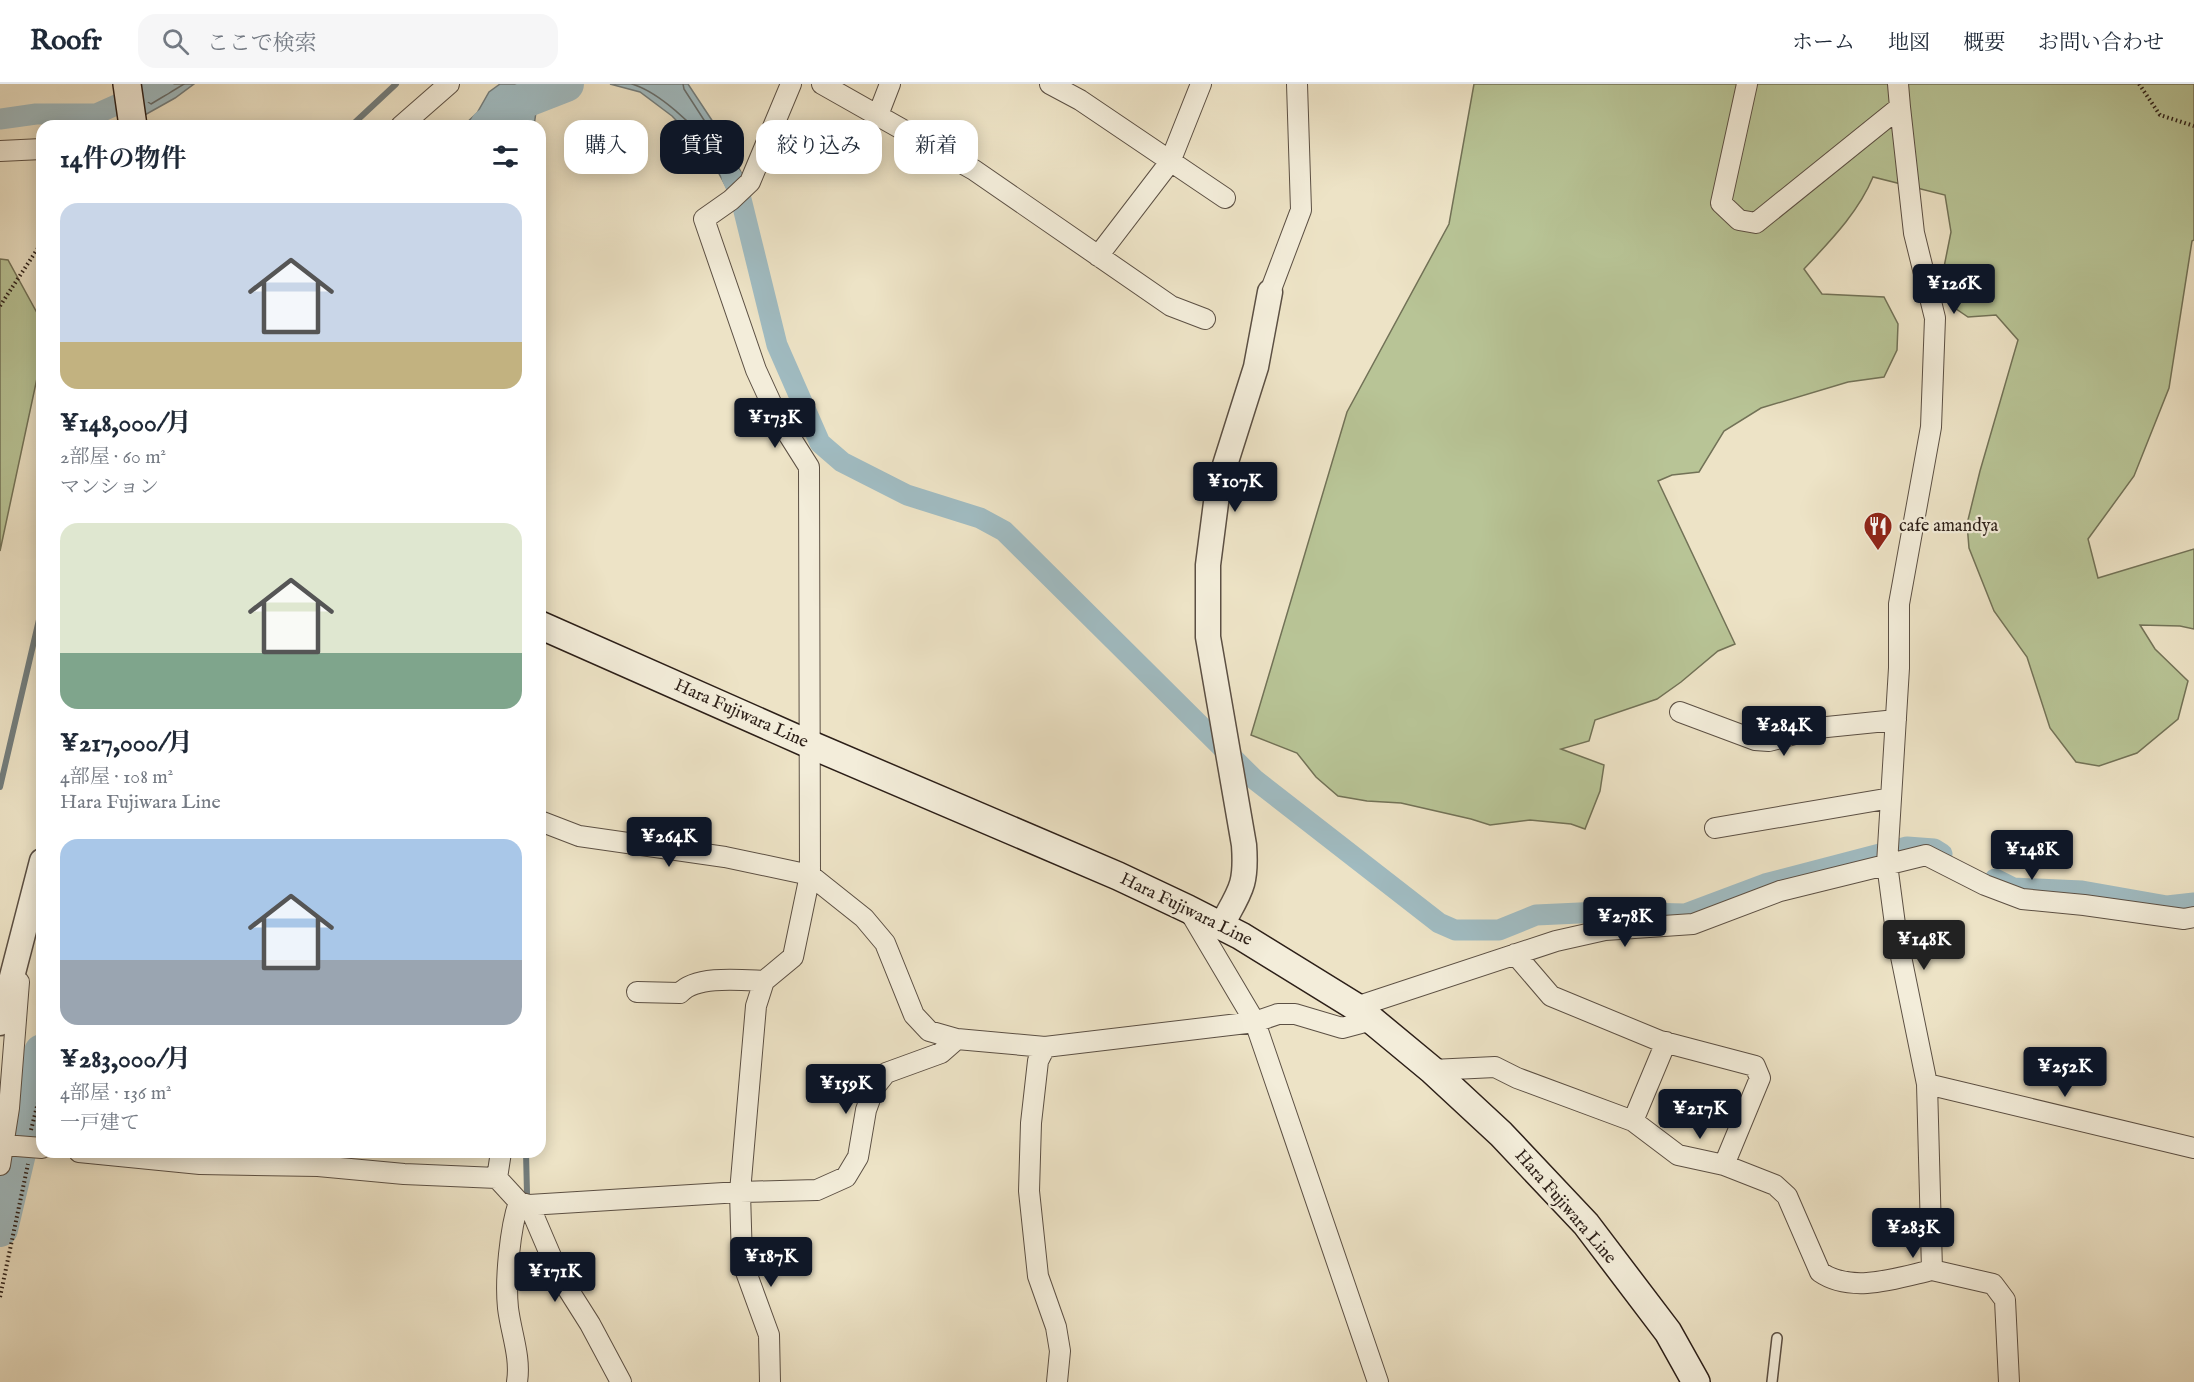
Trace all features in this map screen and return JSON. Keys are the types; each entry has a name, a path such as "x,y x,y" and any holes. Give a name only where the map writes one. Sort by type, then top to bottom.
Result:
{"main road":[{"path":"127,84 132,120"},
{"name":"Hara Fujiwara Line","path":"546,628 809,744 1118,876 1221,926 1295,968 1364,1014 1432,1070 1500,1134 1586,1224 1668,1332 1696,1382"}],"street":[{"path":"408,120 449,84"},
{"path":"770,1382 769,1335 741,1261 740,1192 756,1006 764,981 793,957 810,875 809,468 778,418 756,370 704,219 731,200 750,182 791,84"},
{"path":"822,84 974,170 1171,306 1205,320"},
{"path":"878,115 890,84"},
{"path":"1050,84 1080,100 1225,198"},
{"path":"1098,256 1170,162 1201,84"},
{"path":"1221,926 1243,886 1246,871 1244,845 1208,638 1208,565 1218,487 1256,367 1270,292 1301,210 1297,84"},
{"path":"1747,84 1722,202 1739,220 1756,223 1900,107"},
{"path":"1898,84 1914,233 1935,318 1931,427 1899,604 1899,668 1887,864 1896,932 1927,1084 1932,1270"},
{"path":"0,151 36,149"},
{"path":"1680,712 1755,740 1769,741 1817,728 1896,720"},
{"path":"1715,828 1891,798"},
{"path":"546,824 579,836 725,857 810,875 864,918 885,943 914,1015 929,1031 957,1039 1045,1047 1255,1022 1278,1014 1295,1014 1342,1028 1364,1014 1515,954 1557,941 1605,930 1693,924 1780,891 1926,855 1985,885 2022,899 2184,919 2194,918"},
{"path":"0,1023 6,991 21,947 36,886"},
{"path":"1188,909 1255,1022 1378,1382"},
{"path":"0,1165 23,1146 21,947"},
{"path":"1515,954 1551,996 1666,1042 1755,1066 1760,1078 1724,1165"},
{"path":"637,992 680,993 686,987 724,979 764,981"},
{"path":"524,1203 817,1190 846,1176 858,1157 866,1110 874,1088 886,1073 941,1053 957,1039"},
{"path":"1633,1120 1666,1042"},
{"path":"1045,1047 1038,1061 1029,1191 1038,1276 1056,1328 1060,1351 1058,1382"},
{"path":"1432,1070 1495,1067 1517,1078 1633,1120 1678,1155 1724,1165 1775,1185 1788,1197 1820,1272 1831,1280 1877,1282 1932,1270 1993,1284 2005,1300 2009,1382"},
{"path":"1927,1084 2194,1148"},
{"path":"140,1158 200,1164 318,1166 404,1174 497,1178 524,1203 559,1275 590,1324 621,1382"},
{"path":"497,1178 500,1158"},
{"path":"517,1382 516,1342 508,1310 507,1293 512,1232 524,1203"}],"lane":[{"path":"1772,1382 1777,1338"}],"path":[{"path":"2139,84 2160,115 2194,126"},
{"path":"0,306 36,252"},
{"path":"0,1297 23,1146 29,1139 36,1111"}],"green space":[{"path":"1474,84 2194,84 2194,240 2192,241 2169,388 2134,476 2088,539 2098,578 2194,549 2194,629 2180,626 2140,625 2155,649 2188,681 2178,719 2137,753 2099,766 2076,762 2050,728 2027,657 1994,611 1969,548 1967,524 2018,340 1996,315 1968,317 1949,304 1942,277 1951,232 1945,195 1873,177 1851,215 1804,269 1822,294 1884,297 1898,324 1897,350 1884,377 1848,382 1761,408 1724,431 1699,472 1672,475 1658,481 1735,644 1718,651 1657,699 1595,720 1589,741 1561,749 1604,765 1600,791 1585,829 1571,824 1530,820 1490,825 1401,803 1338,796 1316,777 1297,753 1251,735 1347,412 1449,224"},
{"path":"0,259 8,260 36,311 36,383 0,551"}],"water":[{"path":"140,84 194,84 143,116"},
{"path":"500,84 545,84 547,96 536,112 535,120 469,120 477,113 489,92"},
{"path":"610,84 688,84 712,120 676,120 640,92"},
{"path":"719,174 742,174 743,176 728,190"}],"waterway":[{"path":"0,119 36,114 96,114 163,84"},
{"path":"357,120 396,84"},
{"path":"497,120 525,100 566,84"},
{"path":"732,177 740,195 777,345 820,443 842,462 907,495 980,518 1004,531 1254,779 1439,923 1455,930 1499,930 1536,915 1601,912 1685,914 1765,884 1907,847 1934,849 1942,854"},
{"path":"0,787 36,633"},
{"path":"1995,879 2013,888 2082,891 2167,906 2194,903"},
{"path":"0,1229 36,1077"},
{"path":"526,1158 527,1194"}],"place":[{"name":"cafe amandya","path":"1878,552"}]}
